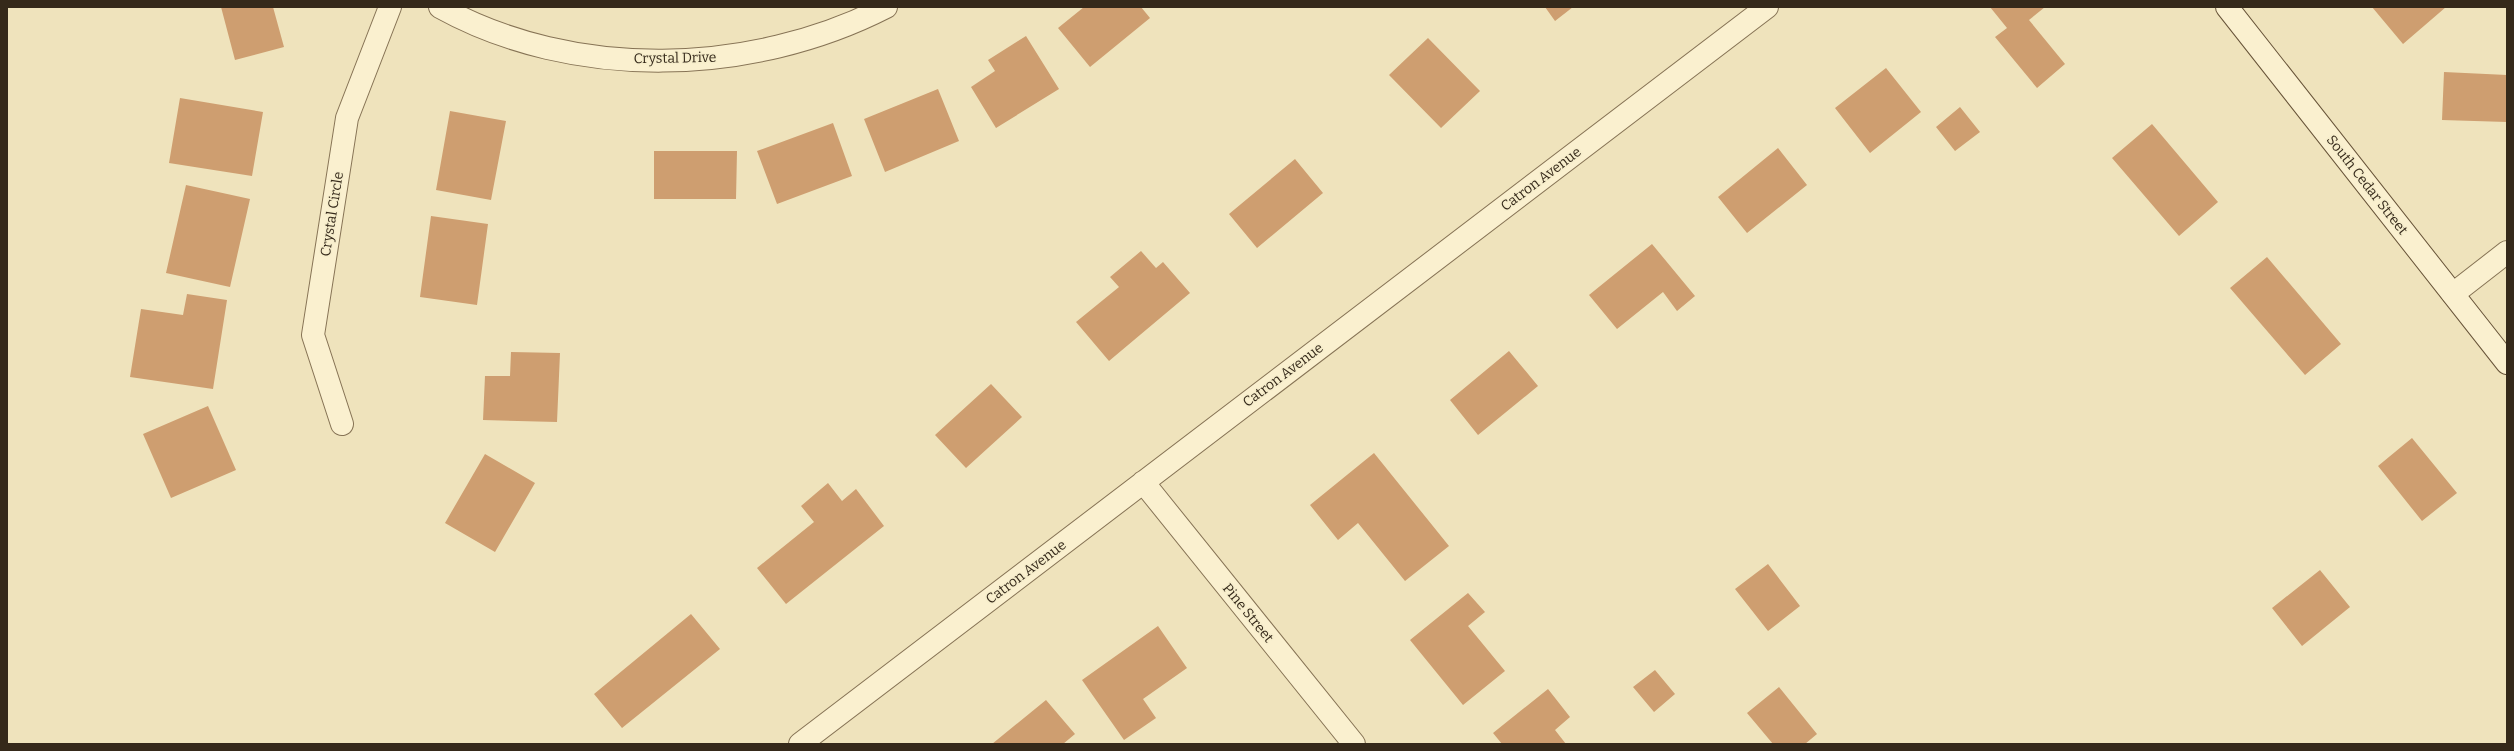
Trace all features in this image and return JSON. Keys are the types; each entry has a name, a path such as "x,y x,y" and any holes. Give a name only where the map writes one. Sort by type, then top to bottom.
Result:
{"street":[{"name":"Crystal Circle","path":"342,424 314,335 347,118 390,7"},
{"name":"Crystal Drive","path":"440,7 459,18 517,39 585,55 654,61 724,57 792,44 858,21 886,7"},
{"name":"Catron Avenue","path":"800,744 1767,7"},
{"name":"South Cedar Street","path":"2227,7 2507,363"},
{"path":"2453,294 2507,252"},
{"name":"Pine Street","path":"1143,482 1354,744"}],"building":[{"path":"221,7 273,7 284,47 235,60"},
{"path":"1084,7 1141,7 1150,18 1090,67 1058,28"},
{"path":"1545,7 1573,7 1555,21"},
{"path":"1990,7 2045,7 2029,20 2065,64 2037,88 1995,37 2007,28"},
{"path":"2372,7 2446,7 2403,44"},
{"path":"1026,36 1059,89 996,128 971,87 995,71 988,60"},
{"path":"1428,38 1480,91 1441,128 1389,75"},
{"path":"1886,68 1921,112 1870,153 1835,108"},
{"path":"2444,72 2507,75 2507,122 2442,120"},
{"path":"938,89 959,141 885,172 864,119"},
{"path":"180,98 263,112 252,176 169,163"},
{"path":"1960,107 1980,132 1955,151 1936,127"},
{"path":"450,111 506,121 491,200 436,190"},
{"path":"833,123 852,176 777,204 757,151"},
{"path":"2152,124 2218,202 2179,236 2112,158"},
{"path":"1778,148 1807,185 1747,233 1718,197"},
{"path":"654,151 737,151 736,199 654,199"},
{"path":"1295,159 1323,193 1257,248 1229,214"},
{"path":"186,185 250,199 230,287 166,273"},
{"path":"431,216 488,224 477,305 420,297"},
{"path":"1652,244 1695,296 1677,311 1663,292 1617,329 1589,295"},
{"path":"1141,251 1156,268 1163,262 1190,293 1109,361 1076,322 1119,287 1110,277"},
{"path":"2267,257 2341,344 2305,375 2230,288"},
{"path":"187,294 227,300 213,389 130,377 141,309 183,315"},
{"path":"1509,351 1538,386 1478,435 1450,400"},
{"path":"511,352 560,353 557,422 483,420 485,376 510,376"},
{"path":"991,384 1022,417 966,468 935,435"},
{"path":"208,406 236,470 171,498 143,434"},
{"path":"2412,438 2457,493 2422,521 2378,466"},
{"path":"1374,453 1449,546 1405,581 1358,523 1338,540 1310,505"},
{"path":"485,454 535,483 495,552 445,523"},
{"path":"828,483 842,501 856,489 884,526 786,604 757,568 814,522 801,506"},
{"path":"1768,564 1800,606 1768,631 1735,589"},
{"path":"2320,570 2350,607 2302,646 2272,608"},
{"path":"1468,593 1485,612 1468,626 1505,671 1463,705 1410,640"},
{"path":"691,614 720,649 622,728 594,694"},
{"path":"1158,626 1187,668 1143,699 1156,718 1124,740 1082,680"},
{"path":"1655,670 1675,694 1654,712 1633,687"},
{"path":"1779,687 1817,734 1805,744 1773,744 1747,713"},
{"path":"1548,689 1570,717 1555,730 1566,744 1502,744 1493,733"},
{"path":"1046,700 1075,734 1063,744 992,744"}]}
